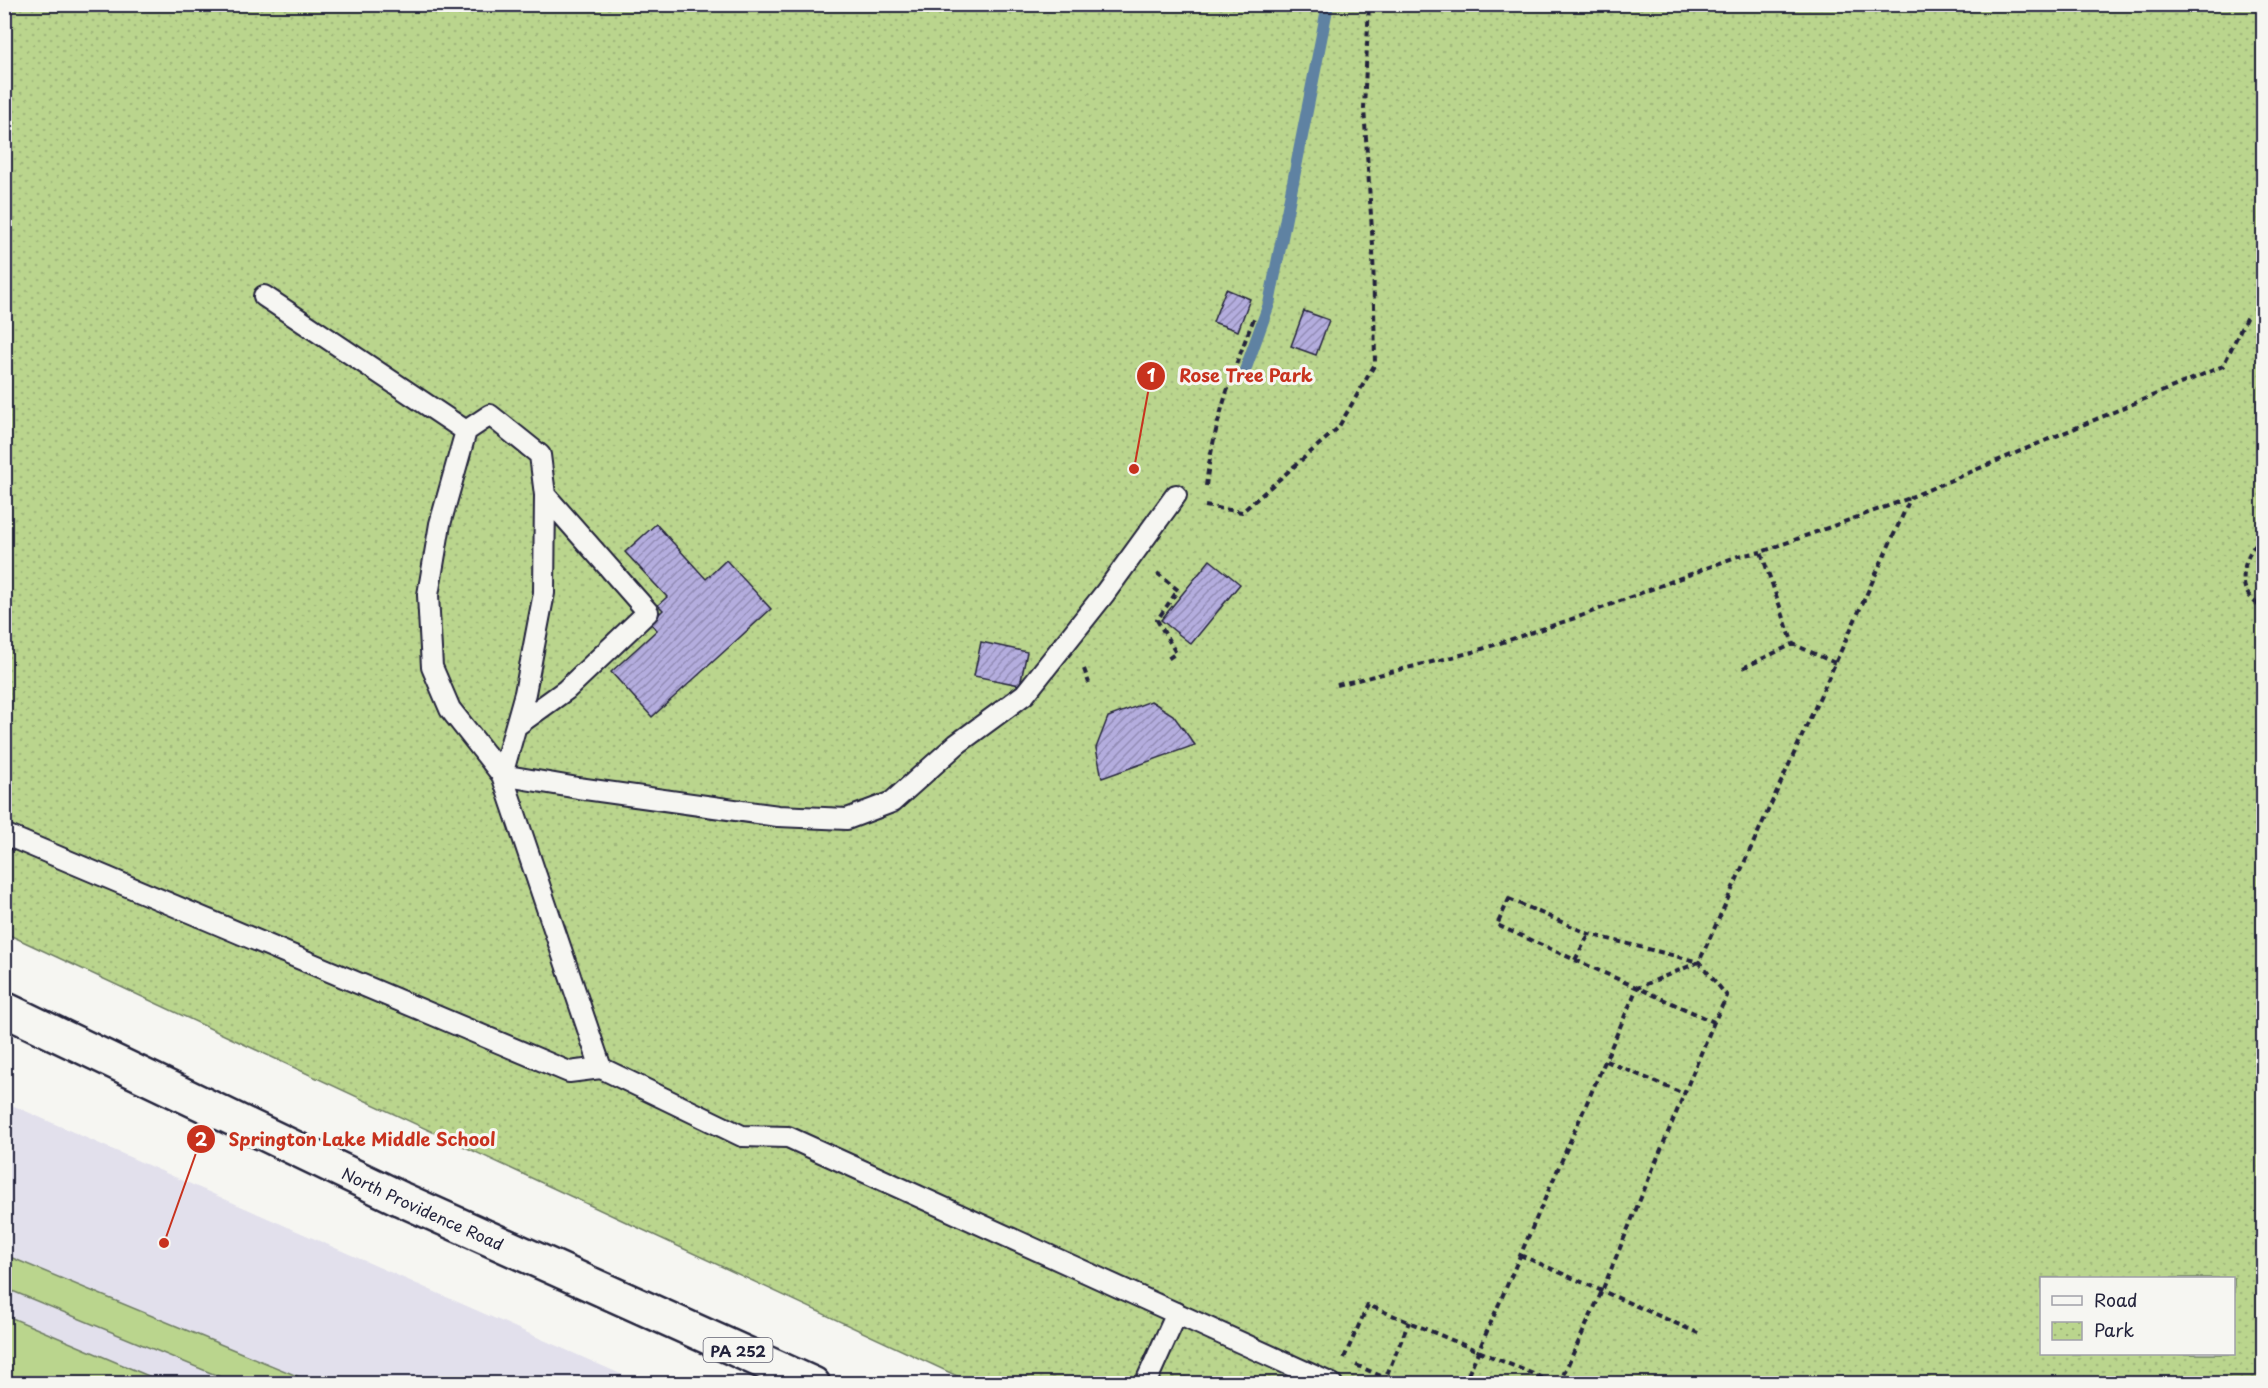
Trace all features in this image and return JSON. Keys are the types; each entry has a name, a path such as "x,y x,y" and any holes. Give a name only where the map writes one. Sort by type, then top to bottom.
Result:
{"main road":[{"name":"North Providence Road","path":"4,1009 401,1199 813,1383"}],"lane":[{"path":"264,296 466,431"},
{"path":"502,775 516,726 544,593 545,495 540,455 490,415 466,431 440,524 428,596 432,667 450,709 502,775 601,1068"},
{"path":"516,726 566,690 648,612 545,495"},
{"path":"502,775 778,816 847,819 892,801 957,744 1025,694 1176,495"},
{"path":"4,834 569,1072 601,1068 742,1136 788,1137 1332,1383"},
{"path":"1146,1383 1177,1313"}],"path":[{"path":"1176,495 1204,505 1242,512 1338,428 1375,364 1373,246 1364,108 1369,4"},
{"path":"1337,685 1473,652 1581,616 1738,556 1761,552 1911,498 2223,366 2248,314"},
{"path":"1204,505 1210,445 1233,368 1255,316"},
{"path":"1464,1383 1637,988 1699,962 1911,498"},
{"path":"2264,537 2256,542 2248,555 2245,586 2251,598 2264,610"},
{"path":"1761,552 1794,644 1835,663"},
{"path":"1131,556 1178,590 1157,620 1176,653 1165,661"},
{"path":"1743,668 1794,644"},
{"path":"1399,1383 1343,1360 1368,1305 1558,1383 1602,1291 1714,1022 1727,996 1699,962 1589,934 1509,899 1497,925 1714,1022"},
{"path":"1575,960 1589,934"},
{"path":"1606,1061 1684,1094"},
{"path":"1521,1255 1698,1333"},
{"path":"1383,1383 1409,1322"}],"shaded area":[{"path":"5,1102 641,1383 5,1383"}],"green space":[{"path":"5,5 2263,5 2263,1383 972,1383 5,933"},
{"path":"5,1255 314,1383 235,1383 5,1288"},
{"path":"5,1315 165,1383 5,1383"}],"building":[{"path":"1226,289 1250,299 1238,331 1213,322"},
{"path":"1304,311 1329,320 1316,355 1291,346"},
{"path":"656,524 706,579 726,560 771,609 652,717 611,672 657,630 650,623 663,610 658,605 667,597 625,552"},
{"path":"1210,560 1240,584 1191,644 1161,620"},
{"path":"981,642 1027,652 1020,685 974,676"},
{"path":"1151,701 1173,715 1195,745 1102,778 1096,748 1108,717"}],"waterway":[{"path":"1243,376 1269,304 1328,4"}],"place":[{"name":"Rose Tree Park","path":"1134,469"},
{"name":"Springton Lake Middle School","path":"164,1243"}]}
